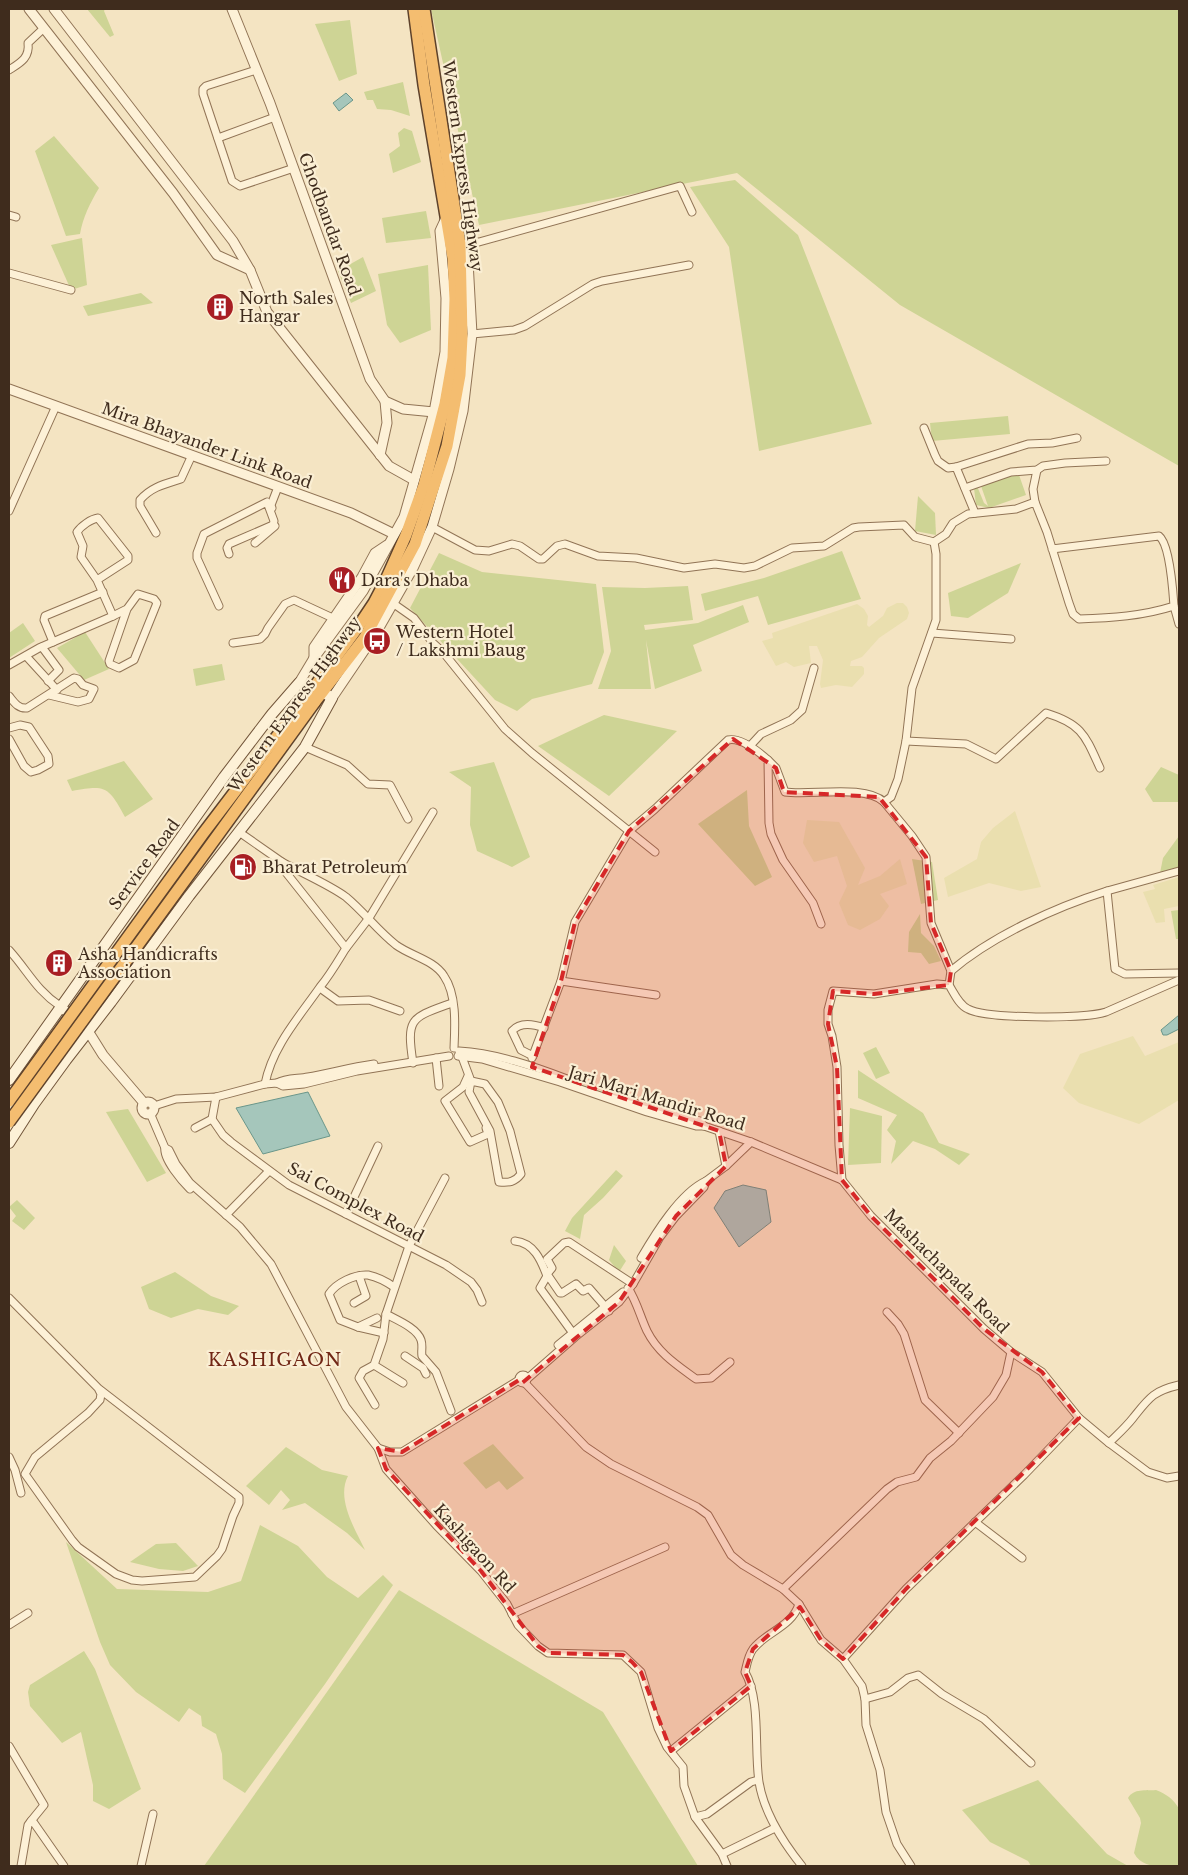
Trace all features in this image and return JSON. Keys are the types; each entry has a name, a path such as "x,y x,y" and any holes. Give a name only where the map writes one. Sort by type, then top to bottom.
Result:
{"highway":[{"name":"Western Express Highway","path":"9,1102 202,834 365,637 415,544 446,446 460,376 462,337 460,244 424,85 414,9"},
{"name":"Western Express Highway","path":"9,1122 318,696 385,582 406,535 424,485 445,404 453,358 455,299 453,258 447,216 447,188 424,9"}],"main road":[{"path":"9,1143 34,1104 88,1031 305,748 318,696 299,683"},
{"name":"Service Road","path":"9,1080 224,777 272,714 299,683"}],"street":[{"path":"28,9 173,193 217,255 250,270"},
{"path":"54,9 233,241 250,270 267,312 389,466 414,480"},
{"name":"Ghodbandar Road","path":"232,9 275,117 370,379 385,400"},
{"path":"9,70 24,60 29,49 28,43 44,28"},
{"path":"256,70 203,88 203,94 232,181 240,186 294,168"},
{"path":"218,138 275,117"},
{"path":"318,696 360,659 394,604 432,527 449,470 463,412 472,334 468,261 460,244 479,242 680,186 692,212"},
{"path":"299,683 337,620 363,591 404,517 434,412 445,352 446,298 440,232 447,216"},
{"path":"472,334 514,330 525,326 585,288 602,281 688,265"},
{"path":"9,274 71,290"},
{"name":"Mira Bhayander Link Road","path":"9,389 351,513 394,534"},
{"path":"380,455 387,423 385,400"},
{"path":"385,400 402,409 434,412"},
{"path":"9,511 56,406"},
{"path":"924,428 938,461 948,468 1028,444 1052,443 1077,438"},
{"path":"156,532 140,506 140,500 154,487 181,479 192,455"},
{"path":"965,488 1011,472 1037,470 1043,466 1106,461"},
{"path":"956,467 975,513"},
{"path":"1037,470 1033,489 1035,502 1047,532 1073,614 1079,619 1108,618 1158,611 1174,606"},
{"path":"219,606 198,558 197,553 204,534 267,502 277,486"},
{"path":"255,543 274,528 276,524 271,505 277,486"},
{"path":"229,554 226,548 229,544 273,525 274,522 267,502"},
{"path":"432,527 475,550 482,551 512,544 520,546 539,559 543,559 557,546 565,544 598,556 636,558 684,568 715,564 744,568 755,566 792,548 824,546 854,528 859,527 904,525 915,537 934,542 946,534 953,523 961,517 975,513 1016,509 1035,502"},
{"path":"98,580 128,560 128,556 98,518 79,528 77,532 83,546 81,557 98,580 113,616"},
{"path":"1052,549 1159,536 1164,542 1167,554 1174,606 1179,624"},
{"path":"884,802 891,797 898,779 906,741 912,688 936,620 936,554 934,542"},
{"path":"53,642 44,620 45,616 103,592"},
{"path":"9,665 42,647 127,609 134,597 140,593 154,599 157,603 135,658 119,668 110,664 109,661 127,609"},
{"path":"233,643 260,639 266,634 268,628 286,604 294,600 337,620"},
{"path":"394,604 414,618 505,729 655,852"},
{"path":"932,633 1011,640"},
{"path":"42,647 59,670 48,681"},
{"path":"26,656 56,690"},
{"path":"750,747 761,734 791,720 802,710 814,668"},
{"path":"9,696 23,709 76,678 83,685 94,690 87,700 78,702 49,695"},
{"path":"906,741 966,744 996,759 1046,713 1061,717 1084,734 1100,768"},
{"path":"9,728 20,725 29,727 48,756 49,764 31,772 24,766 9,739"},
{"path":"528,1069 562,981 575,922 629,831 662,803 728,740 733,739 750,747 776,768 785,792 864,794 879,797 884,802 912,836 926,857 931,923 951,971 949,985 965,1008 979,1013 1042,1017 1096,1016 1179,980"},
{"path":"305,748 347,764 368,784 390,785 408,819"},
{"path":"768,760 768,822 771,834 783,860 813,903 821,924"},
{"path":"265,1084 268,1067 298,1016 369,918 434,812"},
{"path":"239,832 282,862 344,896 396,945 440,971 448,984 452,1003 455,1053 470,1079 469,1092 490,1131 499,1182 507,1183 516,1180 520,1174 516,1155 498,1102 484,1084 470,1079"},
{"path":"282,862 284,870 346,948"},
{"path":"951,971 980,948 1061,907 1107,891 1179,871"},
{"path":"1107,891 1116,970 1125,974 1179,973"},
{"path":"9,950 46,997 60,1006 88,1031 103,1054 144,1103 143,1112 152,1110"},
{"path":"562,981 656,995"},
{"path":"842,1180 837,1067 828,1024 828,1010 833,992 874,994 937,984 949,985"},
{"path":"320,988 338,1001 369,1000 400,1011"},
{"path":"452,1003 421,1014 414,1020 410,1028 410,1036 413,1060 455,1053"},
{"path":"532,1057 521,1050 512,1030 521,1025 535,1025 544,1028"},
{"name":"Jari Mari Mandir Road","path":"152,1110 176,1100 216,1097 265,1084 277,1083 283,1086 304,1084 357,1069 436,1058 455,1053 528,1069 615,1099 646,1112 696,1126 704,1126 751,1142 842,1180"},
{"path":"436,1058 439,1086"},
{"path":"463,1087 488,1134 470,1142 445,1101 470,1079"},
{"path":"196,1128 212,1119 216,1097"},
{"name":"Kashigaon Rd","path":"152,1110 165,1148 169,1150 176,1164 190,1183 240,1227 271,1264 346,1407 378,1448 386,1469 436,1525 481,1571 507,1604 518,1625 538,1646 548,1653 623,1655 632,1662 641,1672 658,1728 671,1752"},
{"name":"Sai Complex Road","path":"212,1119 227,1139 289,1186 446,1264 471,1282 482,1302"},
{"path":"719,1131 726,1166"},
{"path":"378,1448 390,1452 402,1452 524,1379 573,1335 608,1309 630,1286 658,1236 674,1214 704,1187 706,1181 726,1166 751,1142"},
{"path":"346,1214 378,1146"},
{"path":"226,1215 269,1171"},
{"path":"375,1405 359,1378 363,1371 374,1365 384,1332 386,1314 409,1246 445,1178"},
{"name":"Mashachapada Road","path":"842,1180 882,1227 984,1329 1011,1352 1042,1372 1079,1418 1148,1472 1167,1478 1179,1476"},
{"path":"515,1240 523,1242 535,1251 540,1259 547,1276 540,1288 573,1335"},
{"path":"608,1309 589,1288 583,1291 576,1284 560,1293 547,1274 552,1268 547,1259 564,1243 569,1242 630,1286 647,1330 661,1351 669,1360 696,1380 711,1378 730,1362"},
{"path":"384,1332 358,1327 340,1320 329,1294 340,1283 359,1276 369,1275 394,1287"},
{"path":"354,1303 366,1296 359,1276"},
{"path":"9,1298 98,1388 235,1494 240,1500 222,1549 195,1577 142,1581 132,1580 116,1574 78,1547 25,1474 35,1457 88,1413 100,1400 101,1394 98,1388"},
{"path":"887,1312 904,1334 926,1400 959,1433"},
{"path":"386,1314 418,1335 422,1344 422,1356 436,1372 452,1411"},
{"path":"358,1327 378,1318"},
{"path":"783,1589 887,1489 897,1482 916,1477 930,1458 959,1433 993,1398 1006,1375 1011,1352"},
{"path":"405,1356 423,1368 425,1377 431,1366"},
{"path":"374,1365 403,1383"},
{"path":"524,1379 586,1447 611,1464 708,1515 732,1555 743,1565 783,1589 799,1604 821,1640 843,1659 859,1680 865,1699 866,1725 880,1770 886,1812 897,1844 911,1866"},
{"path":"1109,1443 1133,1419 1150,1397 1164,1388 1179,1385"},
{"path":"843,1659 906,1589 1079,1418"},
{"path":"9,1457 15,1470 21,1493"},
{"path":"975,1522 1022,1558"},
{"path":"512,1614 665,1547"},
{"path":"799,1604 797,1611 782,1627 753,1649 748,1658 745,1672 751,1686 758,1746 758,1780 764,1804 776,1828 802,1866"},
{"path":"9,1625 28,1613"},
{"path":"865,1699 890,1692 908,1678 918,1676 942,1694 984,1719 1031,1763"},
{"path":"727,1866 722,1854 695,1818 684,1786 683,1767 671,1752 751,1686"},
{"path":"9,1746 44,1805 28,1825 21,1866"},
{"path":"695,1818 708,1814 750,1782 758,1780"},
{"path":"142,1866 153,1814"},
{"path":"31,1821 64,1866"},
{"path":"722,1854 776,1828"}],"highlighted area":[{"path":"733,739 776,768 784,792 879,797 926,857 931,923 951,971 949,985 874,994 833,991 828,1024 837,1067 842,1180 871,1216 984,1329 1042,1372 1079,1418 906,1589 843,1659 821,1640 800,1607 753,1649 745,1672 751,1686 671,1751 641,1672 632,1662 623,1655 548,1653 538,1646 481,1571 386,1469 378,1448 402,1452 519,1380 522,1383 619,1302 676,1216 726,1166 719,1131 532,1067 561,981 575,922 629,831"}],"shaded area":[{"path":"897,603 903,603 907,607 909,613 907,619 879,638 862,657 851,661 850,666 862,666 864,668 864,674 852,687 836,685 821,688 823,660 817,646 809,646 811,663 794,667 786,662 776,666 762,641 773,638 772,633 857,604 864,609 868,616 867,625 869,627 883,616 887,608"},
{"path":"1015,811 1041,887 1021,891 989,883 948,897 944,878 977,859 981,842 993,828"},
{"path":"807,820 839,822 865,868 858,885 880,876 900,859 907,884 880,894 889,906 880,919 860,930 848,925 839,903 847,886 837,856 814,862 803,843"},
{"path":"1179,877 1179,906 1164,909 1165,922 1156,923 1143,892 1155,889 1153,885"},
{"path":"1133,1036 1145,1056 1179,1042 1179,1100 1139,1124 1079,1103 1063,1088 1080,1054"}],"green space":[{"path":"87,9 105,9 104,11 114,35 110,37"},
{"path":"431,9 1179,9 1179,466 900,305 737,173 479,225"},
{"path":"350,20 357,74 339,81 315,24"},
{"path":"403,82 410,116 391,110 377,109 373,100 367,100 364,92"},
{"path":"404,128 412,131 421,162 393,173 389,154 400,146 398,133"},
{"path":"54,136 99,188 87,210 80,234 66,236 35,151"},
{"path":"735,180 798,235 872,424 759,451 729,247 690,187"},
{"path":"426,211 431,238 386,243 382,218"},
{"path":"82,238 87,285 71,290 51,245"},
{"path":"363,257 376,291 351,303 338,271"},
{"path":"428,265 431,330 400,343 387,325 378,274"},
{"path":"141,293 153,303 88,316 83,306"},
{"path":"1008,416 1010,434 932,441 930,423"},
{"path":"1018,472 1026,495 989,508 976,505 974,488 977,486 984,503 988,506 981,486"},
{"path":"918,496 935,513 936,535 915,531"},
{"path":"842,551 861,599 768,625 758,596 705,611 701,594 764,578"},
{"path":"439,553 482,572 596,584 604,652 592,684 532,699 517,711 495,700 410,608"},
{"path":"1021,563 1008,593 968,618 951,616 948,593"},
{"path":"688,586 693,620 644,625 645,630 698,623 743,605 749,622 693,645 702,671 655,689 646,640 651,689 598,689 611,651 602,587"},
{"path":"23,623 35,641 9,658 9,633"},
{"path":"85,632 109,669 84,680 57,648"},
{"path":"222,664 225,680 196,686 193,669"},
{"path":"604,715 677,731 609,796 538,746"},
{"path":"124,761 153,799 125,817 114,799 105,790 92,788 72,791 67,780"},
{"path":"494,762 530,857 512,867 477,851 470,825 471,787 449,772"},
{"path":"1161,767 1179,775 1179,802 1153,802 1145,789"},
{"path":"747,790 749,826 772,877 755,886 698,824"},
{"path":"1179,836 1179,867 1160,873 1163,858"},
{"path":"912,859 932,862 938,900 921,904"},
{"path":"1179,910 1179,939 1176,939 1171,911"},
{"path":"920,914 921,933 934,946 941,961 929,964 921,953 908,952 909,932"},
{"path":"876,1047 890,1073 876,1079 863,1053"},
{"path":"858,1070 923,1113 939,1143 970,1154 959,1165 935,1149 913,1141 891,1164 896,1141 887,1130 897,1115 858,1098"},
{"path":"850,1108 882,1116 881,1163 848,1165"},
{"path":"128,1109 166,1173 147,1182 106,1112"},
{"path":"616,1170 623,1176 584,1215 580,1239 565,1231 572,1218"},
{"path":"17,1200 35,1218 24,1230 12,1221 16,1216 9,1207"},
{"path":"614,1245 626,1261 619,1272 609,1260"},
{"path":"175,1272 211,1296 239,1306 228,1315 198,1309 171,1318 149,1309 141,1287"},
{"path":"493,1444 524,1478 507,1490 499,1481 486,1489 463,1463"},
{"path":"286,1447 322,1470 348,1476 344,1494 345,1504 365,1550 347,1533 305,1503 282,1510 290,1500 281,1490 269,1505 246,1486"},
{"path":"260,1525 298,1546 327,1577 358,1598 383,1575 393,1585 325,1684 245,1793 223,1779 222,1754 216,1734 202,1726 201,1716 189,1708 179,1722 136,1692 110,1665 100,1642 66,1542 117,1589 208,1592 241,1581"},
{"path":"176,1543 198,1566 183,1571 159,1569 130,1562 156,1544"},
{"path":"399,1590 603,1712 698,1866 204,1866"},
{"path":"84,1651 95,1669 141,1789 109,1809 93,1801 93,1785 81,1732 62,1743 30,1706 28,1692 30,1685"},
{"path":"1038,1780 1107,1854 1128,1866 1031,1866 1028,1861 990,1842 962,1810"},
{"path":"1156,1790 1169,1797 1179,1809 1179,1866 1148,1865 1134,1853 1141,1823 1128,1798 1137,1791"}],"water":[{"path":"346,93 353,100 339,111 333,103"},
{"path":"1179,1015 1179,1029 1163,1035 1161,1030"},
{"path":"308,1092 330,1136 263,1154 236,1108"},
{"path":"743,1185 766,1190 771,1222 739,1247 714,1208 725,1191"}],"place":[{"name":"North Sales Hangar","path":"220,307"},
{"name":"Dara's Dhaba","path":"342,580"},
{"name":"Western Hotel / Lakshmi Baug","path":"377,641"},
{"name":"Bharat Petroleum","path":"243,867"},
{"name":"Asha Handicrafts Association","path":"59,963"}],"district":[{"name":"KASHIGAON","path":"275,1360"}]}
